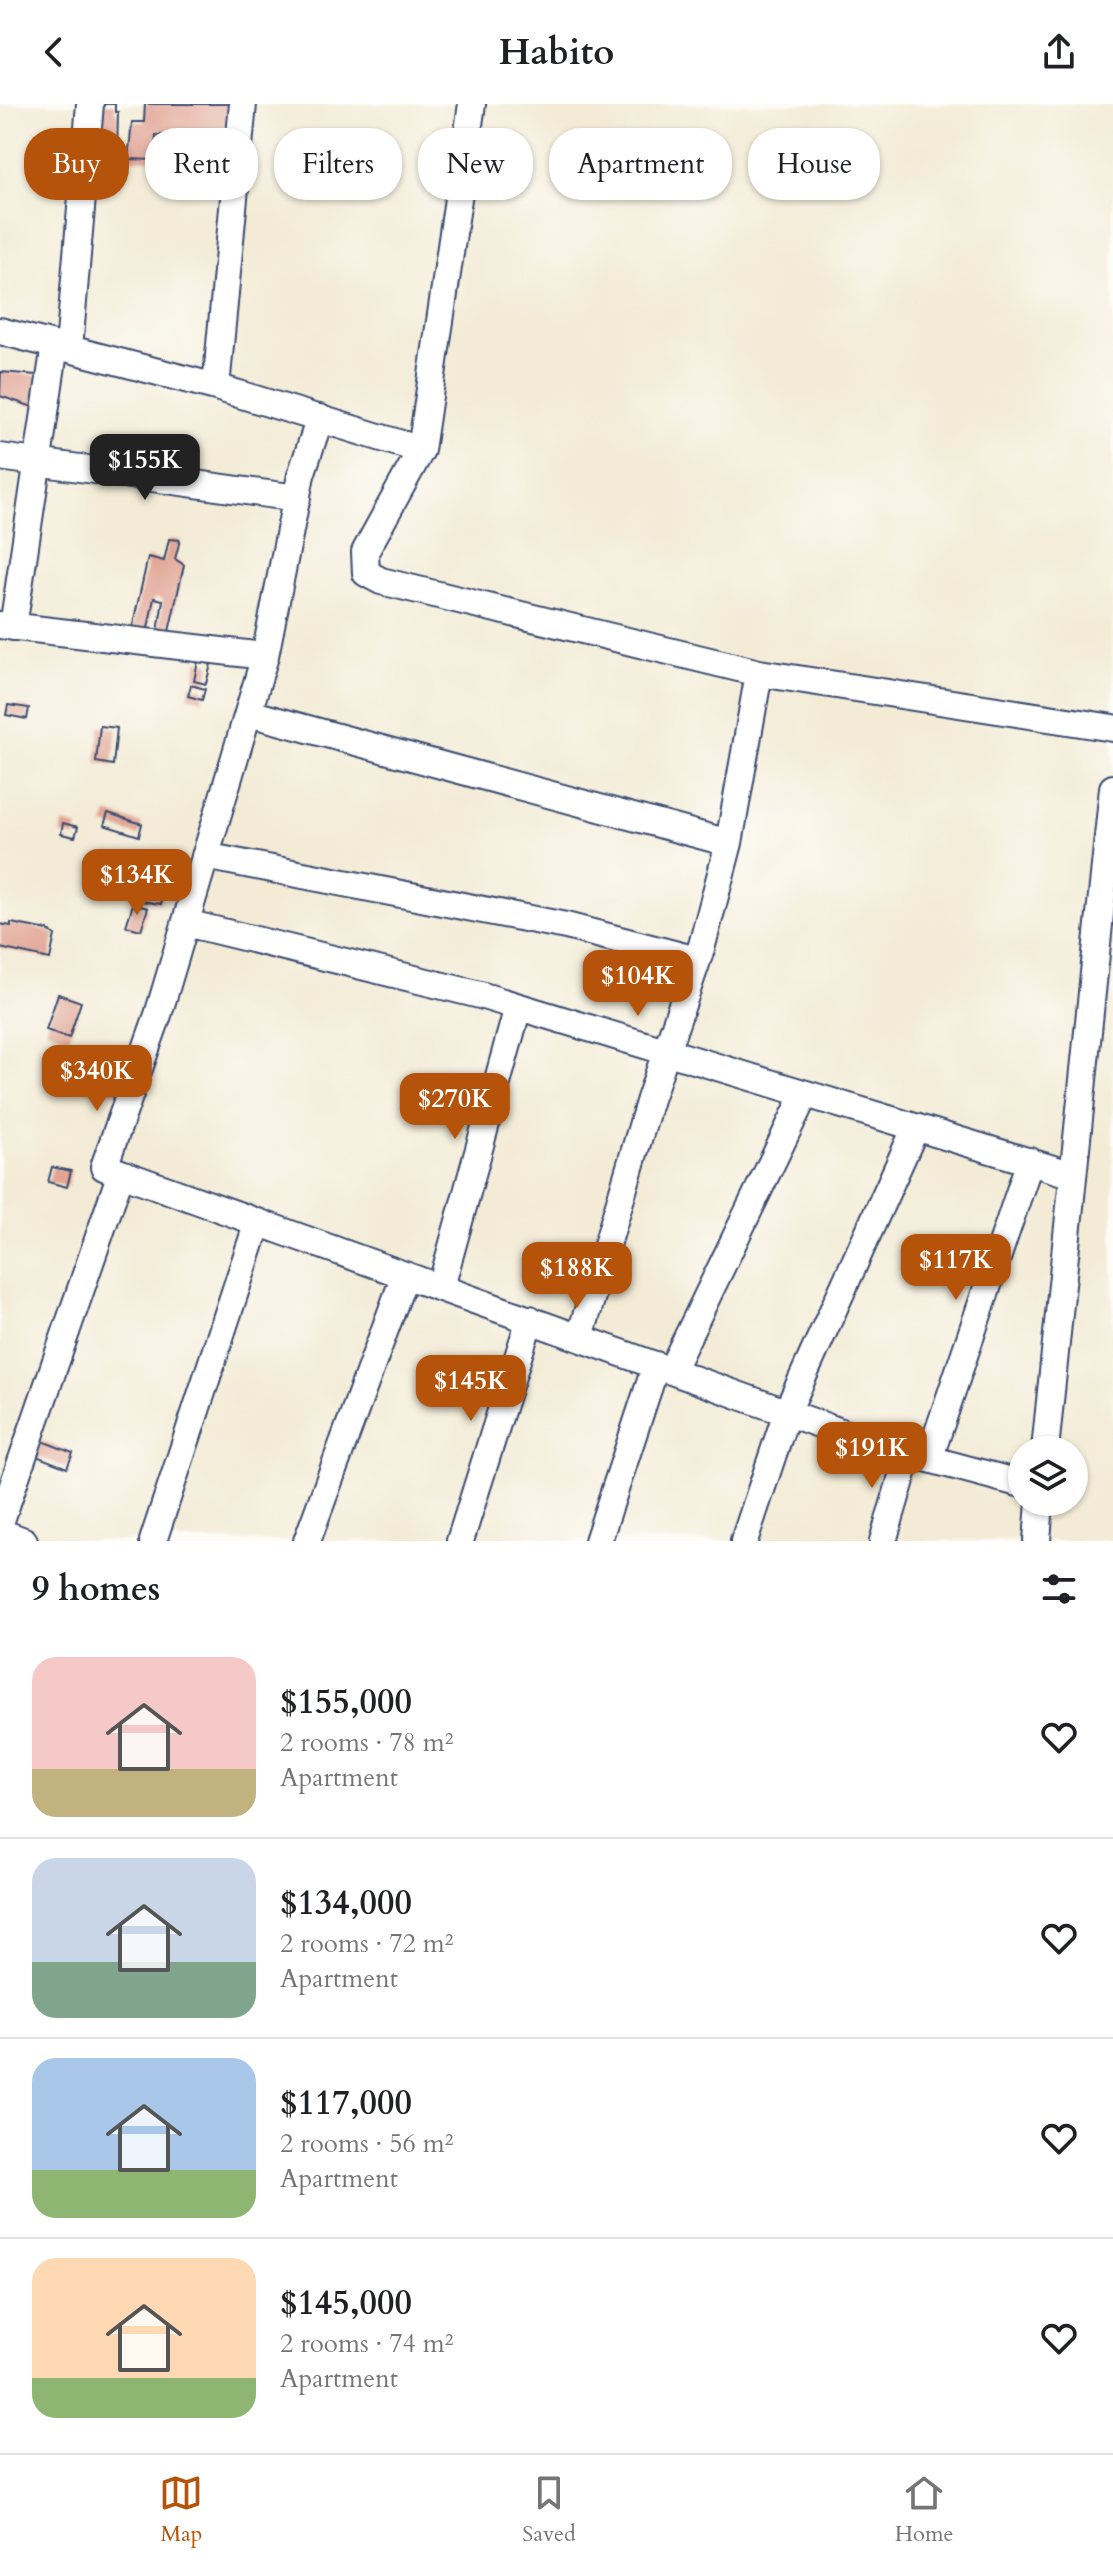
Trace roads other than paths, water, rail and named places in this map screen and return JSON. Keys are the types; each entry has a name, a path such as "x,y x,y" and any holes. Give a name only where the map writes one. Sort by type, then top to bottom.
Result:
{"street":[{"path":"90,104 62,346 7,626 265,656"},
{"path":"216,387 243,104"},
{"path":"472,104 421,450 365,552 366,573 381,581 759,673 1113,728"},
{"path":"0,331 216,387 421,450"},
{"path":"320,418 297,498 265,656 249,713 186,923 104,1167 787,1412 919,1456 1008,1480"},
{"path":"0,457 297,498"},
{"path":"580,1337 664,1052 697,960 729,843 759,673"},
{"path":"249,713 729,843"},
{"path":"1046,1436 1113,788"},
{"path":"205,856 566,926 697,960"},
{"path":"186,923 518,1007 1073,1175"},
{"path":"441,1287 518,1007"},
{"path":"598,1541 664,1368 805,1094"},
{"path":"744,1541 787,1412 916,1127"},
{"path":"883,1541 919,1456 1030,1161"},
{"path":"0,1523 121,1173"},
{"path":"153,1541 258,1222"},
{"path":"307,1541 405,1275"},
{"path":"460,1541 530,1319"},
{"path":"1037,1541 1039,1516"},
{"path":"0,1532 24,1541"}]}
